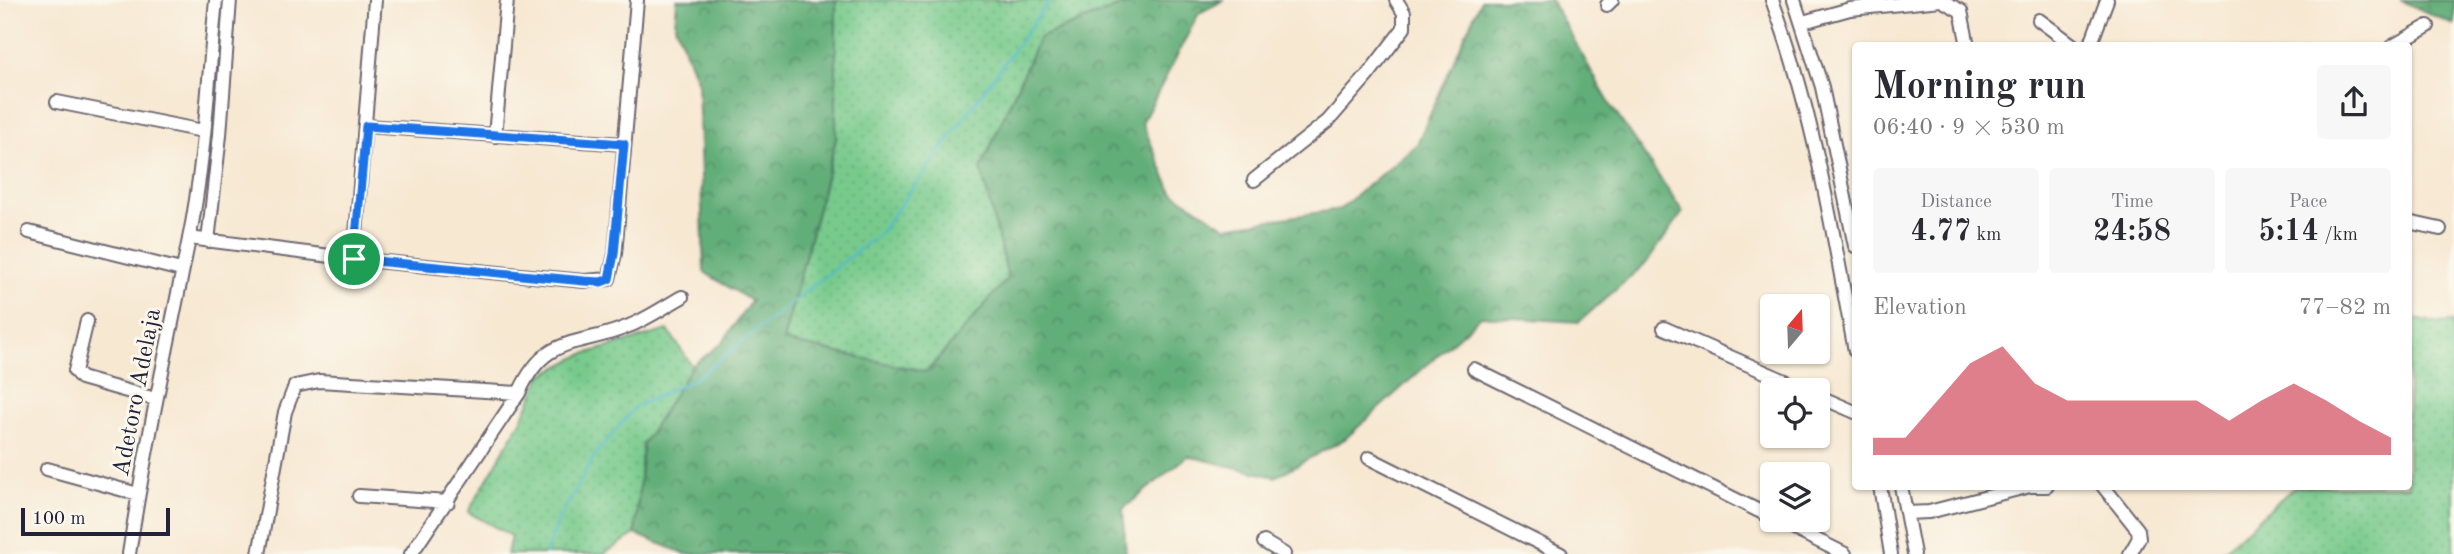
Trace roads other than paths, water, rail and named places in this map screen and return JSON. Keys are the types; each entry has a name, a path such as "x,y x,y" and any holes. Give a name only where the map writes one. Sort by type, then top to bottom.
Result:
{"street":[{"name":"Adetoro Adelaja","path":"129,554 155,400 189,239 216,0"},
{"path":"208,241 220,135 230,0"},
{"path":"354,259 375,0"},
{"path":"495,136 507,0"},
{"path":"189,239 354,259 601,282 609,279 612,272 637,0"},
{"path":"1254,180 1328,121 1367,76 1404,28 1404,13 1396,0"},
{"path":"1772,0 1786,37 1808,123 1852,336"},
{"path":"1794,0 1822,87 1852,232"},
{"path":"1803,22 1850,9 1941,0 1961,10 1967,42"},
{"path":"2091,42 2107,0"},
{"path":"2039,20 2069,42"},
{"path":"2400,42 2428,26"},
{"path":"57,102 203,131"},
{"path":"366,126 624,144"},
{"path":"2412,223 2440,229"},
{"path":"29,232 181,270"},
{"path":"411,554 519,393 527,374 552,349 628,327 682,297"},
{"path":"87,321 75,370 81,378 155,400"},
{"path":"1664,328 1778,378"},
{"path":"1474,369 1760,512"},
{"path":"259,554 285,412 295,386 319,381 519,393"},
{"path":"1830,401 1852,411"},
{"path":"1369,458 1561,554"},
{"path":"47,469 138,494"},
{"path":"1881,490 1891,554"},
{"path":"1902,490 1914,554"},
{"path":"1906,513 1929,512 2017,490"},
{"path":"2106,490 2138,530 2139,538 2130,554"},
{"path":"359,496 448,502"},
{"path":"1801,532 1845,554"},
{"path":"1264,542 1284,554"}],"waterway":[{"path":"545,554 558,521 595,455 635,407 696,378 880,233 1050,0"}]}
